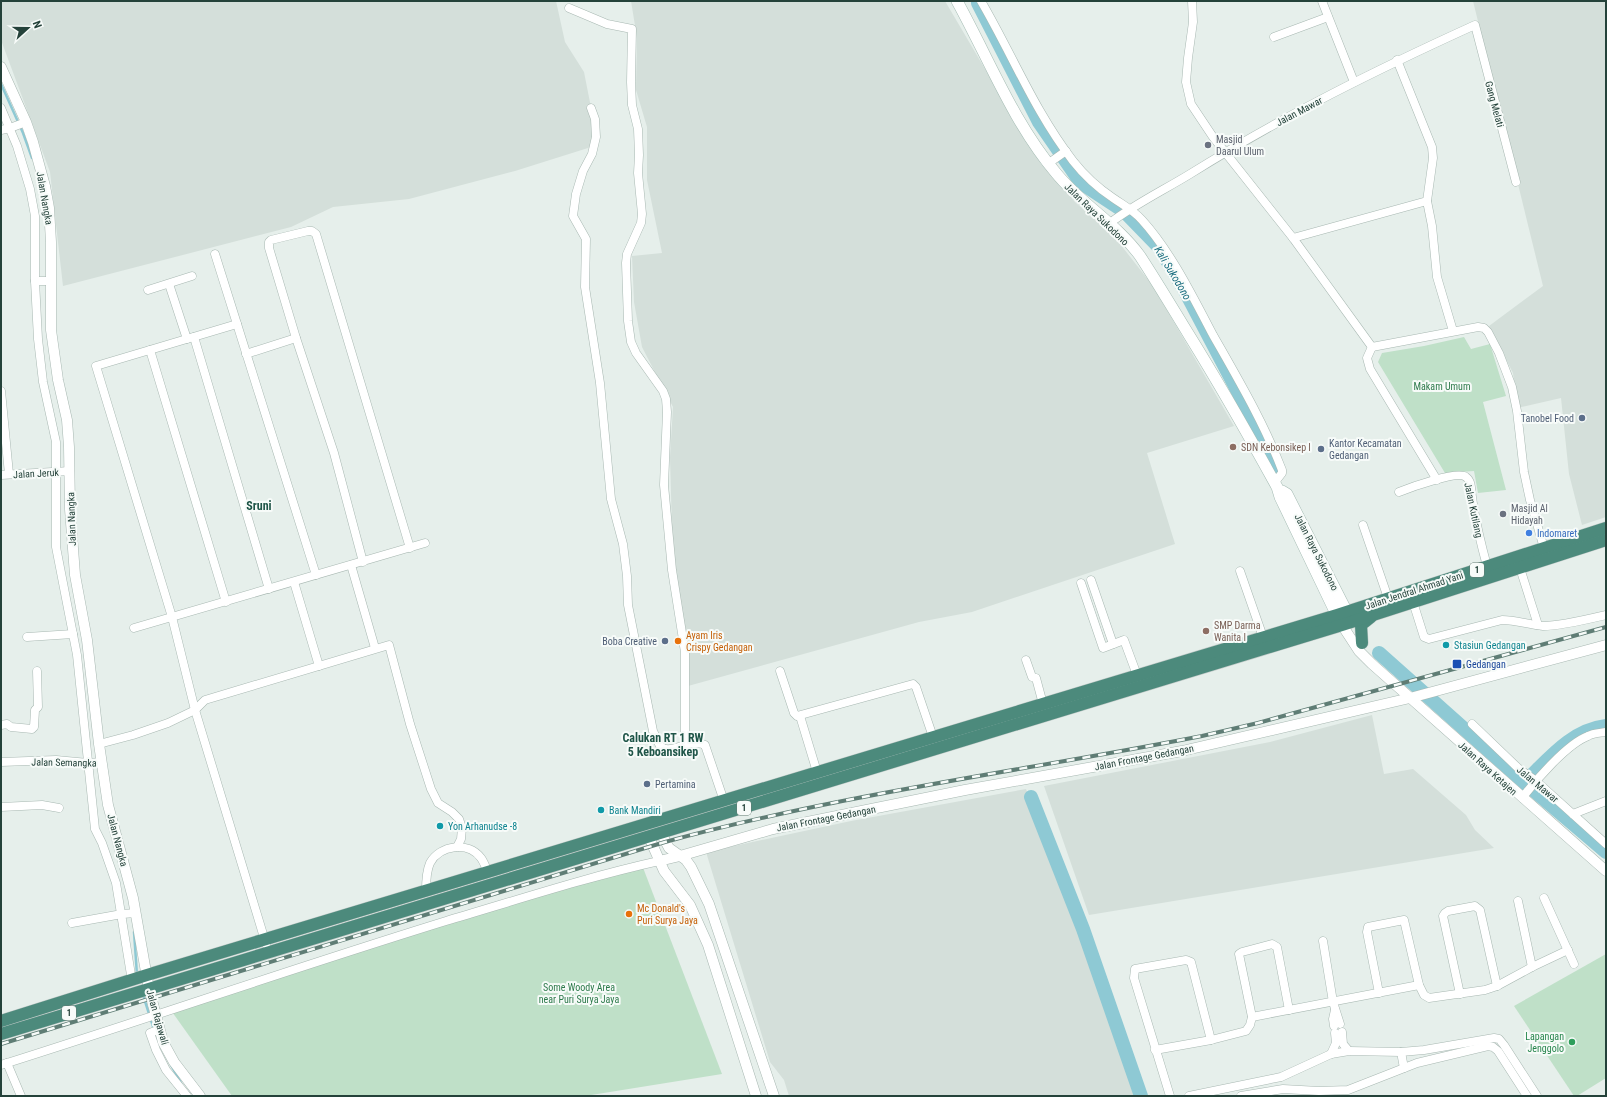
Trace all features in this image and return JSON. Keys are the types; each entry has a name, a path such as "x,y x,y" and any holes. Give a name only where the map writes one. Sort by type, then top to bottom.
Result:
{"highway":[{"name":"Jalan Jendral Ahmad Yani","path":"1345,618 1388,598 1606,528"},
{"name":"Jalan Jendral Ahmad Yani","path":"1345,618 1378,614 1606,540"},
{"path":"1362,642 1361,625 1363,622 1378,614"},
{"name":"1","path":"1,1022 139,978 1263,637 1345,618"},
{"name":"1","path":"1,1034 649,837 1345,618"},
{"path":"657,821 661,833"},
{"path":"644,825 649,837"}],"main road":[{"name":"Jalan Raya Sukodono","path":"957,1 1019,120 1073,192 1113,221 1160,286 1276,484 1287,494 1345,618"}],"street":[{"path":"981,1 1039,110 1065,152 1100,188 1130,210 1148,227 1169,256 1262,426 1282,470 1276,484"},
{"path":"1192,1 1193,22 1186,82 1191,104 1206,128 1293,238 1372,347"},
{"path":"1322,1 1354,82"},
{"path":"569,8 607,24 632,29 632,105 638,129 640,155 638,173 642,214 641,223 628,254 626,263 628,321 631,342 636,353 663,391 666,399 667,412 664,486 672,570 685,652 686,744"},
{"path":"1274,37 1328,17"},
{"name":"Jalan Mawar","path":"1113,221 1224,152 1291,114 1397,60 1475,25"},
{"name":"Gang Melati","path":"1475,25 1516,182"},
{"path":"1397,60 1432,147 1433,158 1427,201 1432,226 1437,277 1453,331"},
{"name":"Jalan Nangka","path":"1,66 17,125 45,186 49,208 51,242 51,330 60,392 67,420 70,471 70,534 75,575 87,640 101,762 108,805 135,913 139,978"},
{"path":"1,108 17,125 35,216 38,339 55,434 58,472 57,555 77,655 90,763 95,829 102,843 116,883 139,978"},
{"path":"591,108 595,119 596,137 592,154 583,171 576,194 574,216 586,239 585,287 600,383 611,499 622,544 627,576 628,605 653,731 660,746 667,750 686,744 702,743 705,745 724,801"},
{"path":"1,130 17,125"},
{"path":"1050,162 1065,152"},
{"path":"1293,238 1427,201"},
{"path":"364,562 334,453 296,338 269,248 269,242 271,240 312,231 316,234 410,548"},
{"path":"216,254 316,575"},
{"path":"148,290 192,276"},
{"path":"36,281 50,281"},
{"path":"169,284 190,338 269,589"},
{"path":"237,324 96,366 172,617 195,710 269,953"},
{"path":"1372,347 1478,327 1484,328 1488,332 1499,353 1512,387 1517,411 1524,472 1530,500 1544,548"},
{"path":"246,354 296,338"},
{"path":"1372,347 1367,358 1370,369 1437,480"},
{"path":"150,350 226,602"},
{"path":"45,382 58,380"},
{"path":"1,391 5,475"},
{"path":"47,395 60,392"},
{"name":"Jalan Jeruk","path":"5,475 70,471"},
{"name":"Jalan Kutilang","path":"1399,492 1422,483 1462,475 1468,477 1488,566"},
{"path":"1363,526 1388,598"},
{"path":"57,533 70,534"},
{"path":"134,628 425,543"},
{"path":"350,565 375,648"},
{"path":"1520,568 1538,625"},
{"path":"1240,571 1263,637"},
{"path":"1091,580 1113,644"},
{"path":"294,582 319,666"},
{"path":"1081,583 1103,648 1124,640 1137,675"},
{"path":"1413,602 1424,637 1426,638 1502,620 1512,620 1538,625 1551,625 1606,615"},
{"name":"Jalan Raya Ketajen","path":"1345,618 1362,642 1372,664"},
{"name":"Jalan Raya Ketajen","path":"1345,618 1356,647 1372,664 1419,696 1524,796 1606,870"},
{"path":"27,637 73,634"},
{"path":"99,744 133,735 168,723 195,710 205,700 389,644 410,724 431,789 438,803 459,818 462,828 461,839 457,847"},
{"name":"Jalan Frontage Gedangan","path":"659,861 773,829 965,790 1182,751 1419,696 1606,644"},
{"path":"1026,660 1032,677 1036,678 1043,704"},
{"path":"1,724 7,724 14,728 32,729 34,727 35,710 38,707 37,671"},
{"path":"780,671 794,713 797,716 913,684 916,687 934,737"},
{"path":"800,716 818,772"},
{"name":"Jalan Mawar","path":"1472,724 1534,784 1573,814 1606,844"},
{"path":"1524,796 1564,752 1576,742 1587,736 1606,732"},
{"name":"Jalan Semangka","path":"1,762 56,760 90,763 101,762"},
{"path":"1573,814 1606,801"},
{"path":"1,807 42,805 59,808"},
{"path":"661,833 669,848 686,860 691,867 709,904 774,1096"},
{"path":"649,837 659,861 669,878 690,905 708,945 756,1096"},
{"path":"426,891 428,870 433,860 442,851 457,847 470,850 481,858 488,872"},
{"path":"21,1096 4,1064 316,961 606,874 659,861"},
{"path":"1544,898 1574,964"},
{"path":"1518,901 1532,967"},
{"path":"1460,994 1443,916 1448,911 1475,906 1480,910 1497,986"},
{"path":"72,923 135,913"},
{"path":"1379,993 1367,928 1402,919 1405,922 1419,985 1426,997 1460,994 1497,986 1568,950"},
{"path":"1323,941 1334,1006 1339,1018 1336,1043 1331,1054"},
{"path":"1155,1050 1211,1040 1246,1031 1250,1025 1252,1017 1239,954 1242,952 1272,944 1277,947 1289,1010"},
{"path":"1170,1096 1134,978 1135,969 1186,960 1191,962 1211,1040"},
{"name":"Jalan Rajawali","path":"139,978 155,1015 156,1030 169,1054 200,1096"},
{"path":"1252,1017 1289,1010 1334,1006 1379,993 1419,985"},
{"path":"1338,1029 1343,1044 1349,1052"},
{"path":"156,1030 156,1050 166,1070 187,1096"},
{"path":"1189,1096 1218,1093 1281,1077 1331,1054 1349,1052 1401,1052 1424,1050 1497,1038 1504,1045 1518,1065 1537,1096"},
{"path":"1241,1096 1283,1089 1349,1093 1404,1068 1490,1046 1498,1051 1527,1096"},
{"path":"1401,1052 1404,1068"},
{"path":"1511,1070 1518,1065"},
{"path":"1281,1077 1283,1089"}],"shaded area":[{"path":"1,1 556,1 565,42 584,72 598,143 588,148 515,171 409,199 333,207 291,227 63,286 50,172 1,40"},
{"path":"631,1 945,1 1041,164 1076,203 1113,235 1153,286 1234,426 1147,453 1175,544 972,612 919,622 688,686 672,530 670,457 673,407 642,347 634,302 632,256 662,253 647,180 647,127 636,90 637,38"},
{"path":"1473,1 1606,1 1606,517 1582,525 1569,474 1561,398 1517,408 1513,373 1489,326 1543,286"},
{"path":"1372,715 1384,774 1413,769 1466,815 1475,830 1494,848 1089,915 1044,786 1270,742"},
{"path":"1026,789 1057,875 1080,930 1136,1096 789,1096 784,1080 770,1062 706,852 851,821"}],"green space":[{"name":"Makam Umum","path":"1464,337 1471,349 1490,344 1506,396 1483,402 1506,490 1478,493 1474,471 1445,473 1378,362 1382,353"},
{"name":"Some Woody Area near Puri Surya Jaya","path":"642,865 722,1074 585,1096 232,1096 170,1009"},
{"name":"Lapangan Jenggolo","path":"1606,954 1606,1078 1577,1096 1574,1096 1514,1006"}],"waterway":[{"name":"Kali Sukodono","path":"978,3 1039,122 1081,183 1125,212 1159,247 1184,289 1278,468"},
{"path":"1,84 23,133 32,158"},
{"path":"1379,653 1525,783 1606,852"},
{"path":"1531,776 1565,744 1584,732 1594,728 1606,726"},
{"path":"1031,797 1083,929 1141,1096"},
{"path":"134,932 137,975"},
{"path":"143,995 158,1042"},
{"path":"171,1065 181,1083"}],"railway":[{"path":"1,1044 665,842 798,810 932,784 1202,736 1258,723 1606,627"}],"place":[{"name":"Masjid Daarul Ulum","path":"1208,145"},
{"name":"Tanobel Food","path":"1582,418"},
{"name":"SDN Kebonsikep I","path":"1233,447"},
{"name":"Kantor Kecamatan Gedangan","path":"1321,449"},
{"name":"Masjid Al Hidayah","path":"1503,514"},
{"name":"Indomaret","path":"1529,533"},
{"name":"SMP Darma Wanita I","path":"1206,631"},
{"name":"Boba Creative","path":"665,641"},
{"name":"Ayam Iris Crispy Gedangan","path":"678,641"},
{"name":"Stasiun Gedangan","path":"1446,645"},
{"name":"Gedangan","path":"1457,664"},
{"name":"Pertamina","path":"647,784"},
{"name":"Bank Mandiri","path":"601,810"},
{"name":"Yon Arhanudse -8","path":"440,826"},
{"name":"Mc Donald's Puri Surya Jaya","path":"629,914"},
{"name":"Lapangan Jenggolo","path":"1572,1042"}],"district":[{"name":"Sruni","path":"259,506"},
{"name":"Calukan RT 1 RW 5 Keboansikep","path":"663,745"}]}
